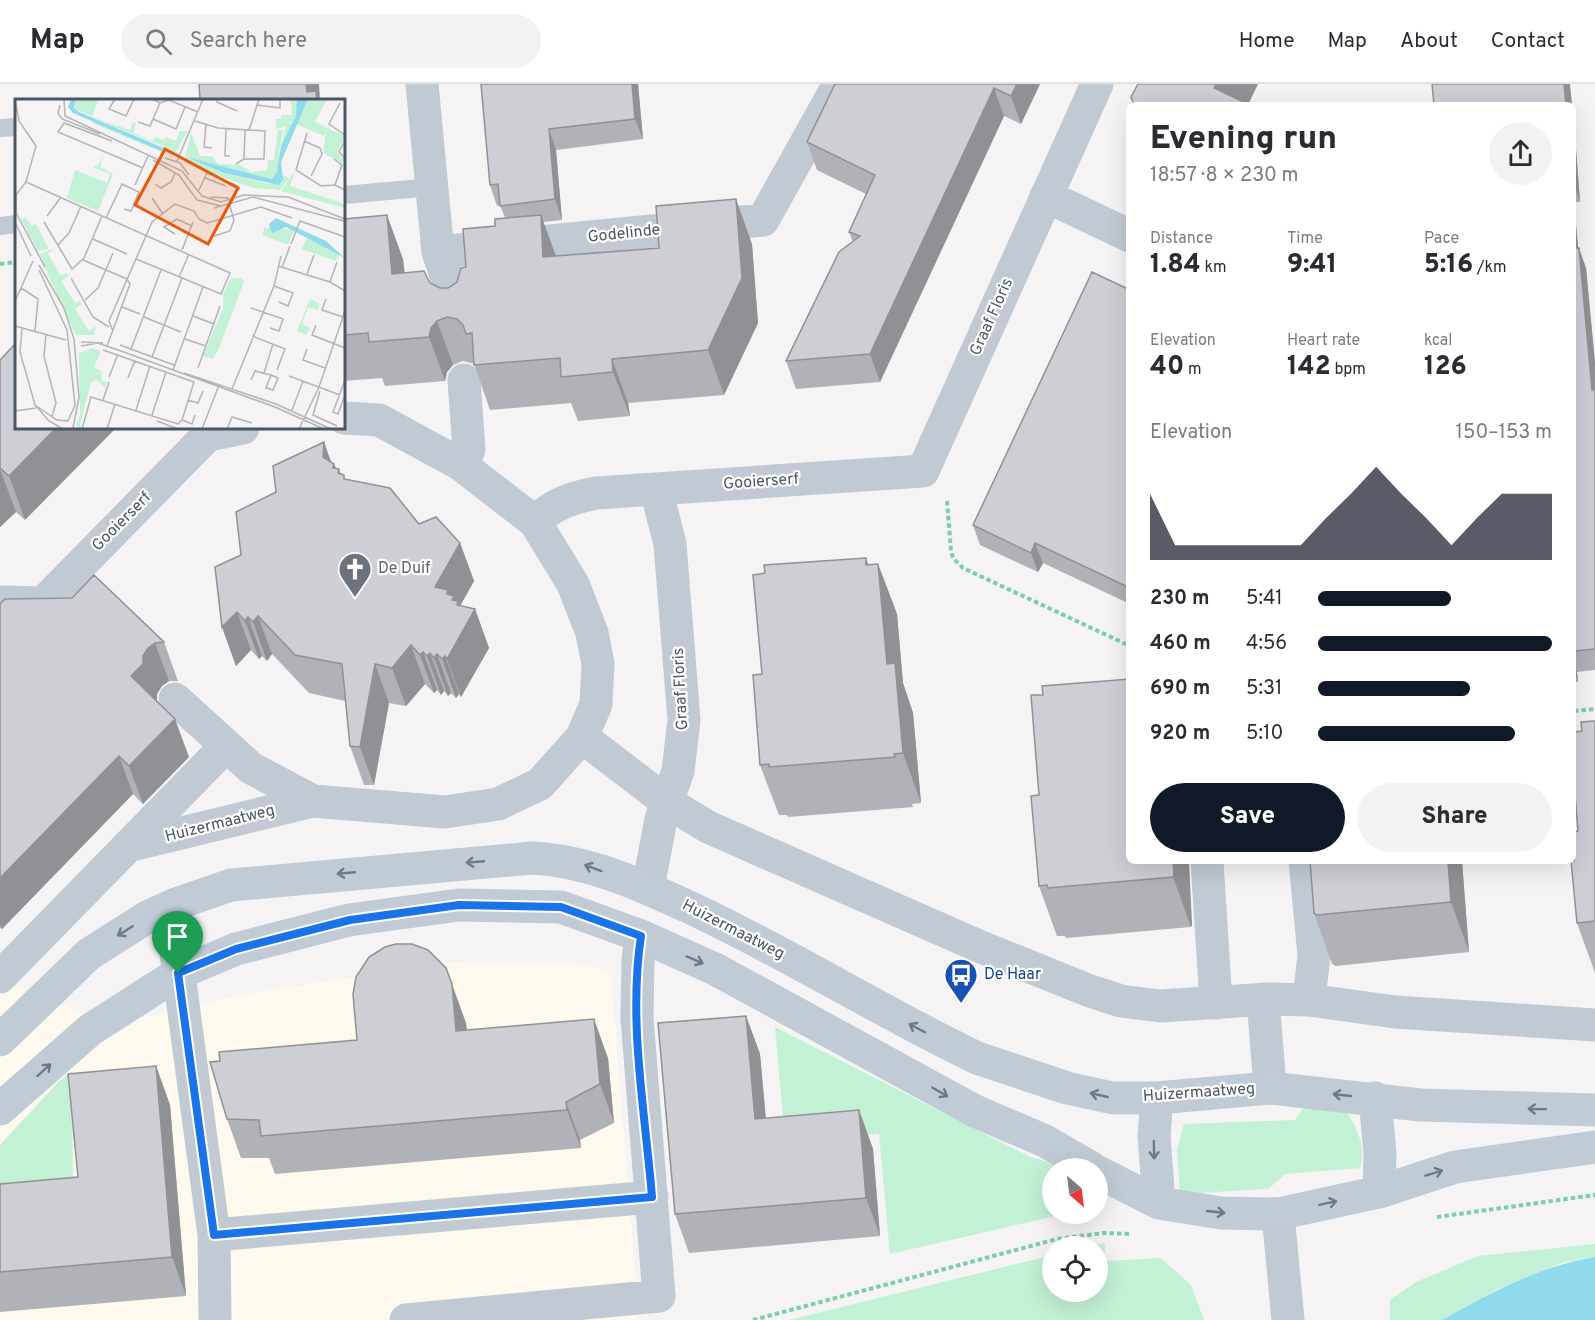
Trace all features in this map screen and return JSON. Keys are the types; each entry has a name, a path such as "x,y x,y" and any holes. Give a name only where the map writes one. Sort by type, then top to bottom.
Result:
{"main road":[{"name":"Huizermaatweg","path":"0,1040 89,954 149,916 176,903 231,885 533,858 578,862 648,888 740,931 977,1058 1078,1090 1113,1098 1157,1098 1270,1088 1454,1107 1595,1110"},
{"path":"0,1109 90,1030 178,973 236,949 350,920 459,905 561,907 641,936 715,969 975,1111 1045,1141 1075,1158"},
{"path":"1157,1098 1154,1136 1159,1203"},
{"path":"1375,1098 1380,1154 1378,1192"},
{"path":"1108,1177 1159,1203 1221,1213 1278,1214 1378,1192 1455,1167 1595,1147"}],"street":[{"path":"422,84 438,252 459,314"},
{"name":"Godelinde","path":"438,252 763,220 839,84"},
{"name":"Graaf Floris","path":"923,471 1097,84"},
{"path":"1046,196 1126,234"},
{"path":"460,464 470,450 464,380"},
{"path":"345,418 379,420 460,464 535,522 573,585 592,633 598,664 596,704 582,737 667,802 708,827 981,947 1090,991 1146,1005 1263,999 1309,1000 1417,1014 1595,1025"},
{"name":"Gooierserf","path":"0,607 4,602 43,603 208,435 238,429"},
{"name":"Gooierserf","path":"535,522 558,504 573,497 656,489 923,471"},
{"name":"Graaf Floris","path":"648,888 667,802 678,771 683,744 683,691 669,544 656,489"},
{"name":"Huizermaatweg","path":"175,699 251,768 313,801"},
{"name":"Huizermaatweg","path":"128,846 313,801 445,812 498,804 540,784 582,737"},
{"name":"Huizermaatweg","path":"2,970 226,746"},
{"path":"1207,864 1216,1003"},
{"path":"1305,864 1314,956 1309,1000"},
{"path":"176,903 174,938 178,973 214,1235 215,1320"},
{"path":"406,1320 659,1296 637,1018 638,960 641,936"},
{"name":"Huizermaatweg","path":"1263,999 1270,1088"},
{"path":"214,1235 652,1197"},
{"path":"1278,1214 1288,1320"}],"lane":[{"path":"0,128 15,127"},
{"path":"345,195 432,187"},
{"path":"0,226 15,224"}],"path":[{"path":"0,264 15,262"},
{"path":"923,471 944,488 951,551 957,563 978,577 1126,644"},
{"path":"1576,711 1595,709"},
{"path":"1455,1214 1595,1195"},
{"path":"753,1320 1057,1239 1104,1233 1143,1234"}],"shaded area":[{"path":"444,962 585,965 611,974 639,1320 0,1320 0,980 110,1025 241,995"}],"green space":[{"path":"775,1027 1030,1157 1042,1160 1042,1219 890,1254 879,1134 785,1140"},
{"path":"72,1071 73,1191 0,1196 0,1145 59,1081"},
{"path":"1308,1102 1346,1111 1360,1138 1362,1160 1360,1168 1286,1174 1268,1189 1180,1194 1177,1149 1184,1124 1295,1120"},
{"path":"1595,1244 1595,1257 1564,1262 1498,1289 1442,1320 1390,1320 1390,1300 1416,1282 1478,1256"},
{"path":"1042,1258 1042,1302 1108,1302 1108,1261 1161,1258 1191,1285 1204,1320 789,1320"}],"water":[{"path":"1595,1257 1595,1320 1442,1320 1535,1274 1574,1261"}],"building":[{"path":"199,84 306,84 307,92 316,91 317,99 200,99"},
{"path":"481,84 632,84 635,119 549,129 555,199 500,206 498,184 490,185"},
{"path":"835,84 1017,84 1011,96 994,88 870,354 786,361 839,252 860,236 849,232 875,175 807,142"},
{"path":"1138,84 1216,84 1214,88 1244,102 1133,102 1131,97"},
{"path":"1432,84 1564,84 1566,102 1434,102"},
{"path":"736,199 742,278 708,350 612,359 613,372 561,377 560,358 474,365 472,333 466,334 463,325 457,319 447,317 437,321 431,328 429,337 369,342 368,333 345,335 345,219 387,215 392,274 424,271 430,283 440,288 448,288 457,282 461,268 466,267 463,229 495,226 495,219 541,215 543,257 659,248 656,206"},
{"path":"1576,248 1579,248 1592,390 1595,390 1595,649 1576,651"},
{"path":"1092,272 1126,288 1126,586 1035,543 1031,553 973,525"},
{"path":"15,344 15,429 55,429 9,476 0,468 0,360"},
{"name":"De Duif","path":"324,442 323,457 334,464 333,468 339,469 338,473 344,475 344,479 390,488 419,524 436,517 460,543 435,587 448,590 447,594 454,596 452,600 458,601 457,605 475,609 447,659 445,656 442,659 437,654 434,658 430,653 427,656 423,652 420,655 411,645 392,668 375,664 360,747 350,746 342,664 295,655 258,616 253,622 248,617 245,621 237,612 222,627 215,567 241,555 236,512 276,492 273,466"},
{"path":"866,558 866,565 878,564 887,664 895,663 903,753 894,754 895,757 769,767 769,764 760,765 753,675 762,674 753,575 765,573 764,565"},
{"path":"94,575 164,642 155,643 148,648 143,656 143,664 131,676 175,719 129,766 119,756 0,878 0,604 5,599 72,598"},
{"path":"1126,679 1126,864 1173,864 1173,877 1048,888 1047,885 1039,886 1031,796 1039,795 1031,695 1043,695 1042,686"},
{"path":"1595,721 1595,921 1577,923 1571,864 1576,864 1576,832 1578,831 1576,732 1582,731 1581,722"},
{"path":"1310,864 1448,864 1451,902 1317,915 1314,913"},
{"path":"412,944 428,950 446,968 452,984 456,1031 594,1019 600,1084 566,1102 567,1110 261,1136 259,1120 227,1119 210,1062 220,1061 219,1052 357,1040 353,994 356,977 369,957 385,947"},
{"path":"746,1016 755,1119 859,1110 866,1198 675,1214 658,1023"},
{"path":"156,1066 172,1257 0,1272 0,1184 78,1177 68,1074"}],"place":[{"name":"De Duif","path":"355,598"},
{"name":"De Haar","path":"961,1004"}],"route":[{"path":"459,905 561,907 641,936 636,999 652,1197 214,1235 178,973 236,949 350,920 459,905"}]}
